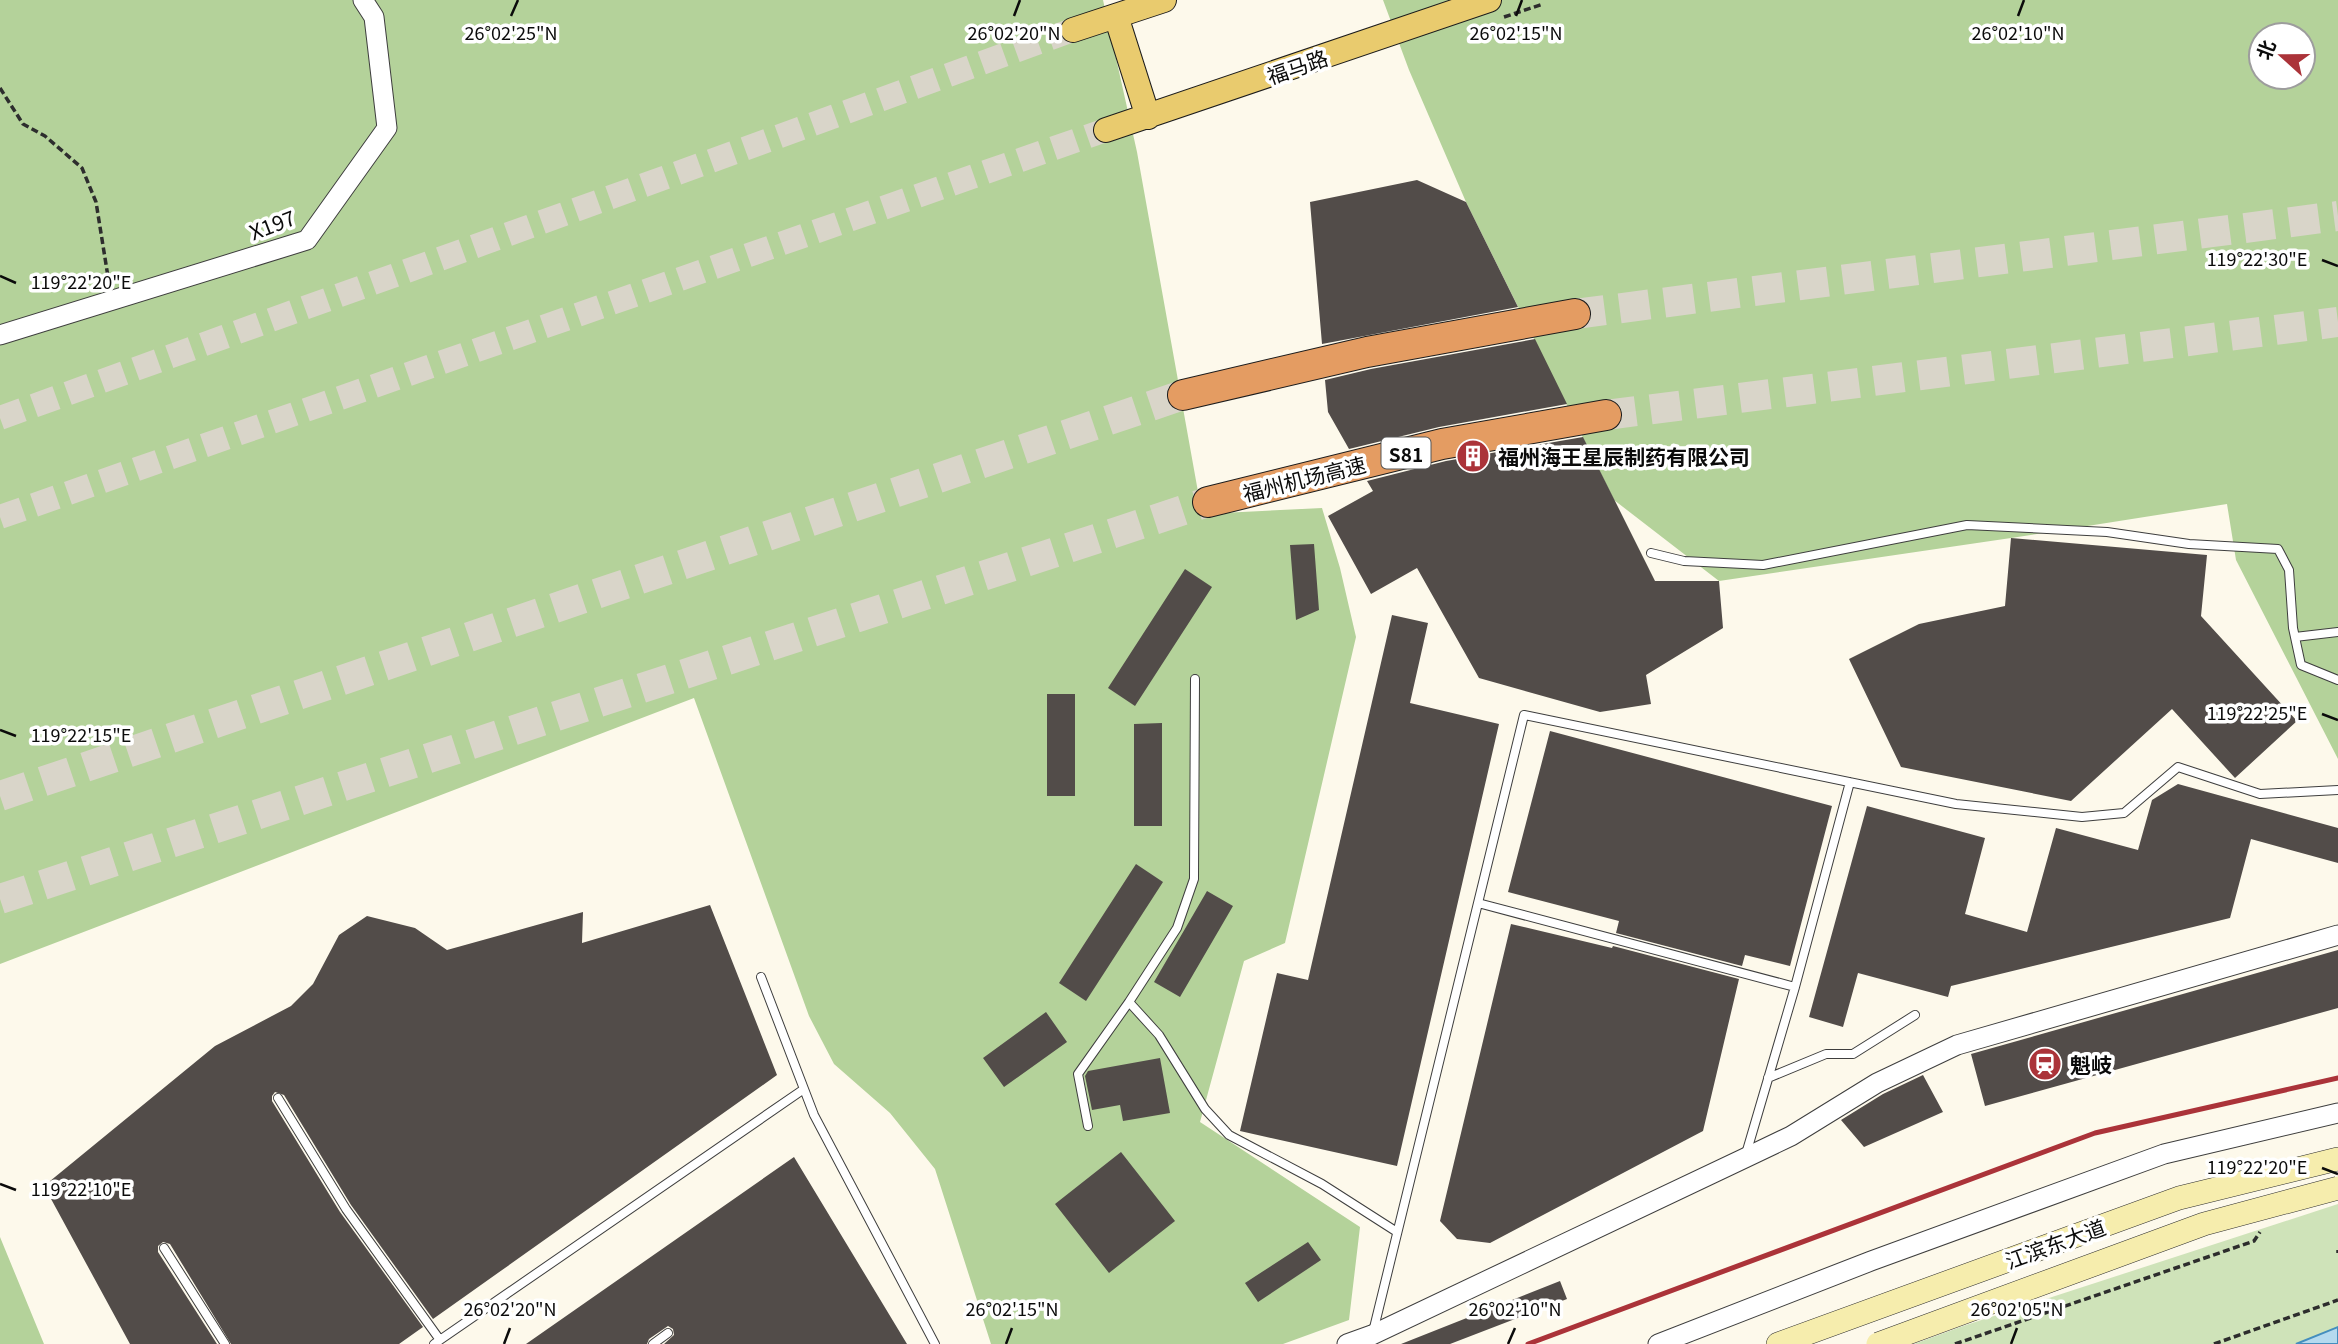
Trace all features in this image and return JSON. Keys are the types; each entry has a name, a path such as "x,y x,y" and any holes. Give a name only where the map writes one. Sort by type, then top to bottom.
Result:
{"highway":[{"path":"1183,395 1367,352 1575,314"},
{"name":"福州机场高速","path":"1208,502 1442,444 1606,415"}],"main road":[{"path":"1073,30 1164,0"},
{"name":"福马路","path":"1105,130 1489,0"},
{"path":"1116,16 1148,117"},
{"name":"江滨东大道","path":"1778,1344 2179,1198 2338,1159"},
{"path":"1878,1344 2204,1224 2338,1188"}],"street":[{"name":"X197","path":"0,335 307,240 387,128 374,17 363,0"},
{"path":"1347,1344 1372,1335 1790,1136 1877,1083 1957,1045 2338,935"},
{"path":"1658,1344 1871,1261 2164,1154 2338,1113"}],"lane":[{"path":"1651,553 1684,561 1763,565 1967,525 2107,532 2189,544 2278,549 2289,570 2295,638 2301,665 2338,680"},
{"path":"2295,638 2338,632"},
{"path":"1088,1126 1078,1074 1177,928 1194,879 1195,679"},
{"path":"1372,1335 1524,715 1956,804 2082,817 2124,813 2178,767 2260,794 2338,790"},
{"path":"1745,1158 1795,987 1850,782"},
{"path":"1478,903 1795,987"},
{"path":"761,977 814,1115 935,1344"},
{"path":"1129,1002 1159,1035 1205,1109 1229,1135 1322,1184 1397,1232"},
{"path":"1768,1079 1826,1054 1853,1055 1915,1015"},
{"path":"278,1098 346,1209 437,1342 804,1089"},
{"path":"164,1248 225,1344"},
{"path":"653,1344 668,1333"}],"path":[{"path":"0,88 23,124 45,136 82,168 96,202 110,299"},
{"path":"1955,1344 2254,1241 2265,1225"},
{"path":"2214,1344 2338,1300"}],"green space":[{"path":"0,0 1103,0 1137,152 1202,514 1322,508 1340,568 1356,637 1285,943 1244,961 1200,1122 1360,1227 1349,1320 1283,1344 991,1344 935,1169 890,1113 834,1064 809,1016 694,698 0,964"},
{"path":"1383,0 2338,0 2338,759 2236,560 2227,504 1719,581 1614,500 1466,202 1409,70"},
{"path":"2338,1204 2338,1327 2296,1344 1914,1344 1963,1326"},
{"path":"0,1237 44,1344 0,1344"}],"water":[{"path":"2338,1327 2338,1344 2296,1344"}],"building":[{"path":"1417,180 1466,202 1518,307 1322,344 1310,202"},
{"path":"1535,339 1567,404 1439,427 1349,449 1328,412 1325,380"},
{"path":"1583,437 1655,581 1719,581 1723,628 1646,675 1651,704 1600,712 1479,678 1417,568 1371,594 1328,516 1373,491 1367,481 1446,461"},
{"path":"2011,538 2207,555 2201,616 2297,721 2235,778 2172,709 2071,801 1901,767 1849,659 1919,624 2005,606"},
{"path":"1314,544 1319,610 1296,620 1290,545"},
{"path":"1185,569 1212,587 1135,706 1108,688"},
{"path":"1392,615 1428,623 1410,703 1499,724 1397,1166 1240,1131 1277,973 1308,980"},
{"path":"1047,694 1075,694 1075,796 1047,796"},
{"path":"1162,723 1162,826 1134,826 1134,724"},
{"path":"1550,731 1832,806 1790,966 1745,955 1742,966 1616,933 1619,921 1508,892"},
{"path":"2178,784 2338,828 2338,863 2251,839 2230,918 1951,986 1948,997 1858,973 1843,1027 1809,1017 1867,806 1985,838 1965,914 2027,932 2056,828 2138,850 2152,800"},
{"path":"1136,864 1163,882 1086,1001 1059,983"},
{"path":"1207,891 1233,906 1180,997 1154,982"},
{"path":"710,905 777,1075 433,1319 351,1205 284,1095 275,1092 272,1101 340,1212 423,1327 399,1344 231,1344 170,1244 163,1242 158,1246 158,1252 217,1344 130,1344 44,1186 215,1046 291,1006 313,984 339,935 367,916 415,928 447,950 583,912 582,943"},
{"path":"1511,924 1612,948 1613,946 1739,979 1703,1131 1490,1243 1457,1239 1440,1221"},
{"path":"2338,950 2338,1008 1985,1106 1971,1054"},
{"path":"1046,1012 1067,1042 1004,1087 983,1058"},
{"path":"1160,1058 1170,1113 1123,1121 1120,1105 1092,1110 1085,1076 1088,1071"},
{"path":"1923,1075 1943,1112 1864,1147 1841,1120 1883,1094"},
{"path":"1121,1152 1175,1221 1109,1273 1055,1204"},
{"path":"794,1157 907,1344 664,1344 674,1335 673,1329 668,1326 649,1339 647,1344 526,1344"},
{"path":"1308,1242 1321,1260 1258,1302 1245,1283"},
{"path":"1560,1281 1567,1299 1450,1344 1401,1344"}],"tunnel":[{"path":"0,418 1073,30"},
{"path":"0,517 1106,130"},
{"path":"1575,314 2338,216"},
{"path":"1606,415 2338,322"},
{"path":"0,796 1183,395"},
{"path":"0,899 1208,502"}],"railway":[{"path":"1528,1344 2095,1133 2338,1078"}],"place":[{"name":"福州海王星辰制药有限公司","path":"1473,456"},
{"name":"魁岐","path":"2045,1064"}]}
